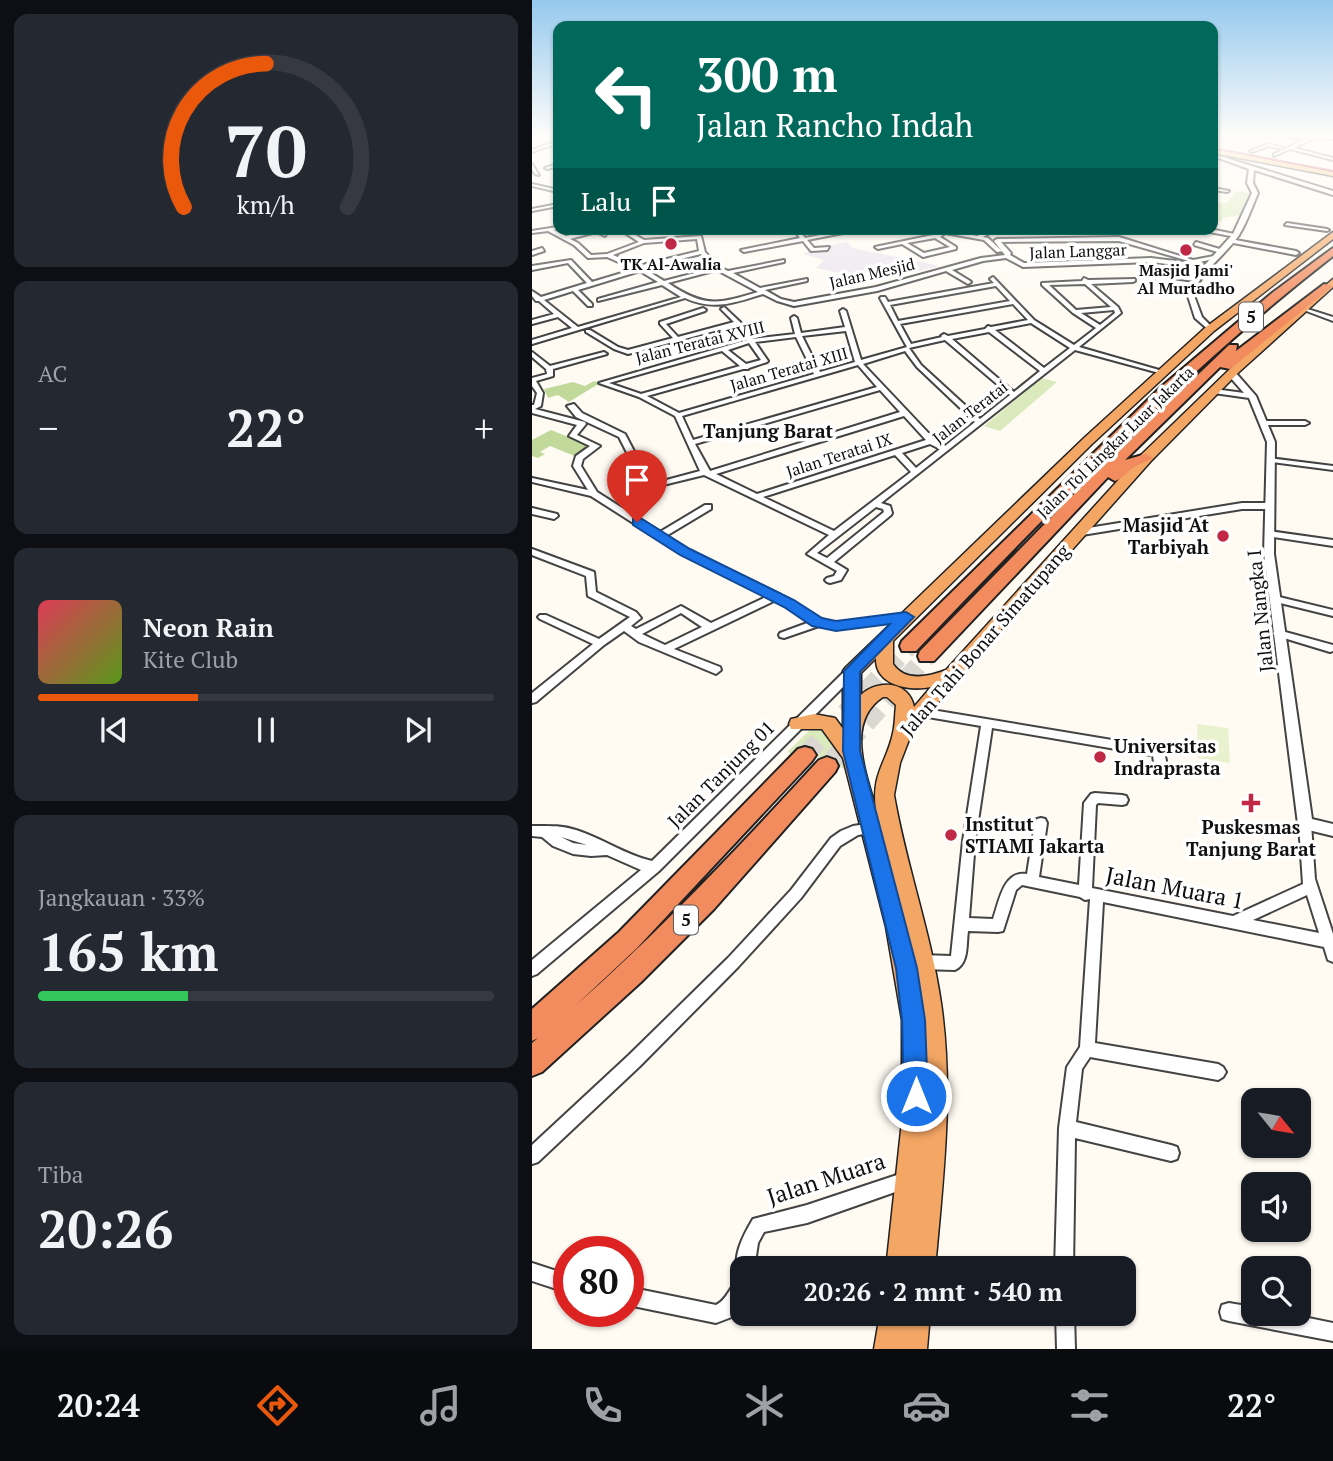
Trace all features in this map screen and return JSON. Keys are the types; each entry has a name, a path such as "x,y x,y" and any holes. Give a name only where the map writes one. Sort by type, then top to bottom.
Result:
{"highway":[{"path":"852,671 1165,370 1224,317 1331,233"},
{"name":"Jalan Tol Lingkar Luar Jakarta","path":"909,646 1145,410 1240,325 1333,251"},
{"name":"Jalan Tol Lingkar Luar Jakarta","path":"927,656 1162,416 1244,338 1333,264"},
{"path":"1145,410 1173,374 1279,275"},
{"path":"1162,416 1198,390 1286,315 1330,284"},
{"name":"Jalan Tahi Bonar Simatupang","path":"902,1256 911,1178 916,1084 914,1020 907,968 872,828 874,797 902,734 1076,533 1214,391 1330,284"},
{"path":"992,589 1049,546 1130,463 1146,458"},
{"path":"885,638 884,664 894,678 920,683 952,674"},
{"name":"Jalan Tahi Bonar Simatupang","path":"852,671 852,754 874,797 895,857 921,962 932,1029 929,1177 921,1256"},
{"path":"852,754 861,705 875,693 892,693 904,701 902,734"},
{"path":"798,724 814,720 828,723 852,754"},
{"name":"5","path":"532,1027 628,940 816,761 705,901 632,973 532,1062"},
{"path":"890,1349 893,1326"},
{"path":"911,1349 914,1326"}],"street":[{"path":"1218,201 1221,198"},
{"path":"1210,329 1199,318 1190,293 1214,258 1236,235 1253,198"},
{"path":"532,210 553,206"},
{"path":"1287,224 1331,233"},
{"path":"532,232 553,229"},
{"path":"1218,232 1236,235"},
{"path":"560,235 590,257"},
{"path":"566,238 577,235"},
{"path":"631,235 643,242"},
{"path":"744,247 795,235"},
{"path":"804,235 813,250 827,248"},
{"path":"878,247 925,235"},
{"path":"923,255 954,248 939,235"},
{"path":"969,235 988,241 1007,256"},
{"path":"978,237 982,235"},
{"path":"532,266 608,255 643,242 699,237 703,253 717,268 761,291"},
{"path":"1007,256 1008,253 997,241 1119,239 1196,262"},
{"path":"902,242 935,261"},
{"path":"1230,242 1296,253"},
{"path":"1196,244 1221,251"},
{"path":"532,253 542,250"},
{"path":"532,306 540,301 636,270 703,253"},
{"path":"608,255 694,303 720,304 806,280"},
{"name":"Jalan Langgar","path":"947,269 1007,256 1023,265 1183,264 1214,258"},
{"path":"569,261 592,285"},
{"path":"727,272 782,261"},
{"path":"600,300 717,268"},
{"path":"947,269 968,282"},
{"name":"Jalan Mesjid","path":"761,291 787,303 803,303 882,288 947,269"},
{"path":"937,272 946,278"},
{"path":"1084,280 1116,308"},
{"path":"1100,328 1075,312 1044,284 1084,280 1133,280"},
{"path":"1158,281 1194,285"},
{"path":"888,304 995,282 1032,321 1073,346 1165,370"},
{"path":"882,288 898,286"},
{"path":"575,290 590,305"},
{"path":"532,293 577,329"},
{"path":"534,340 682,298"},
{"path":"883,298 919,366 979,422"},
{"path":"897,323 1013,302"},
{"path":"1075,312 1116,308"},
{"name":"Jalan Teratai","path":"828,562 811,554 1073,346 1100,328 1118,313 1116,308"},
{"path":"1303,308 1333,319"},
{"path":"641,396 760,364 765,359 724,309"},
{"path":"677,339 662,323 703,310"},
{"path":"844,311 847,329 859,363 931,441 945,449"},
{"path":"532,322 557,315"},
{"path":"1199,318 1224,317"},
{"path":"794,318 798,334 818,375"},
{"name":"Jalan Teratai XIII","path":"678,415 944,337 1032,321"},
{"path":"589,331 622,351 633,351 738,323"},
{"path":"988,328 1044,371"},
{"name":"Jalan Teratai XVIII","path":"641,396 602,383 751,341 847,329"},
{"path":"944,337 1014,395"},
{"path":"723,349 746,368"},
{"path":"633,351 647,370"},
{"path":"532,354 549,368"},
{"path":"549,368 604,354"},
{"path":"549,368 549,376 532,380 540,393 534,412 582,424 573,436 596,446 579,458 577,466 594,494"},
{"name":"Jalan Nangka I","path":"1232,374 1252,396 1266,423 1272,460 1269,534 1278,633 1305,824"},
{"path":"693,443 881,387"},
{"path":"1214,391 1252,396"},
{"path":"641,396 678,415 708,472 835,535"},
{"path":"571,406 579,415 624,438 646,482 659,484 905,413"},
{"path":"1266,423 1305,424"},
{"name":"Jalan Teratai IX","path":"755,497 931,441"},
{"path":"896,451 915,472"},
{"path":"1272,460 1333,468"},
{"path":"532,481 594,494 659,536 776,596 818,623 836,626 906,617"},
{"path":"830,580 841,575 842,570 828,562 888,513 887,508 875,504"},
{"path":"1076,533 1242,506 1270,506"},
{"path":"659,536 708,507"},
{"path":"532,511 554,516"},
{"path":"1269,534 1333,543"},
{"path":"534,554 591,574 591,594 635,616 630,631"},
{"path":"665,649 708,626 776,596"},
{"path":"1275,599 1333,613"},
{"path":"535,693 600,643 681,609 708,626"},
{"path":"543,617 600,643"},
{"path":"784,635 818,623"},
{"path":"630,631 716,670"},
{"path":"1278,633 1330,648"},
{"name":"Jalan Tanjung 01","path":"532,969 654,867 852,671"},
{"path":"920,712 1154,751 1159,754 1160,771"},
{"path":"921,962 957,962 974,800 987,722"},
{"path":"1064,1256 1067,1128 1075,1067 1087,1049 1091,895 1090,803 1100,797 1122,800"},
{"path":"961,924 998,926 1013,881 1032,881 1041,823"},
{"path":"1331,948 1310,887 1305,824 1333,830"},
{"path":"532,1156 694,1006 812,877 834,842 846,833 872,828"},
{"path":"532,831 546,832 550,838 583,851 606,850 654,867"},
{"name":"Jalan Muara 1","path":"1032,881 1232,923 1331,948"},
{"path":"1232,923 1310,887"},
{"path":"1087,1049 1218,1072"},
{"path":"1067,1128 1171,1153"},
{"name":"Jalan Muara","path":"747,1256 750,1240 759,1225 807,1214 911,1178"},
{"path":"532,1272 553,1279"},
{"path":"644,1299 716,1314 730,1308"},
{"path":"1229,1312 1333,1332"},
{"path":"1065,1326 1066,1349"}],"shaded area":[{"path":"847,242 853,248 940,266 879,281 816,268 824,260 803,254 815,248"}],"green space":[{"path":"1230,198 1249,198 1240,215 1218,221 1218,203 1227,203"},
{"path":"1042,378 1057,382 1000,431 984,426"},
{"path":"594,381 600,383 569,402 558,395 548,398 544,389 573,382 585,386"},
{"path":"551,430 594,447 577,457 550,446 540,452 545,454 538,458 532,456 532,440"},
{"path":"1197,724 1228,728 1230,763 1198,758"},
{"path":"812,728 821,728 842,753 844,769 814,755 796,756 787,752"}],"tunnel":[{"path":"805,755 909,646"},
{"path":"827,766 927,656"}],"place":[{"name":"TK Al-Awalia","path":"671,244"},
{"name":"Masjid Jami' Al Murtadho","path":"1186,250"},
{"name":"Masjid At Tarbiyah","path":"1223,536"},
{"name":"Universitas Indraprasta","path":"1100,757"},
{"name":"Puskesmas Tanjung Barat","path":"1251,803"},
{"name":"Institut STIAMI Jakarta","path":"951,835"}],"district":[{"name":"Tanjung Barat","path":"768,431"}],"route":[{"path":"637,522 685,552 789,603 818,623 836,626 906,617 852,671 852,760 882,864 907,968 914,1020 916,1096"}]}
